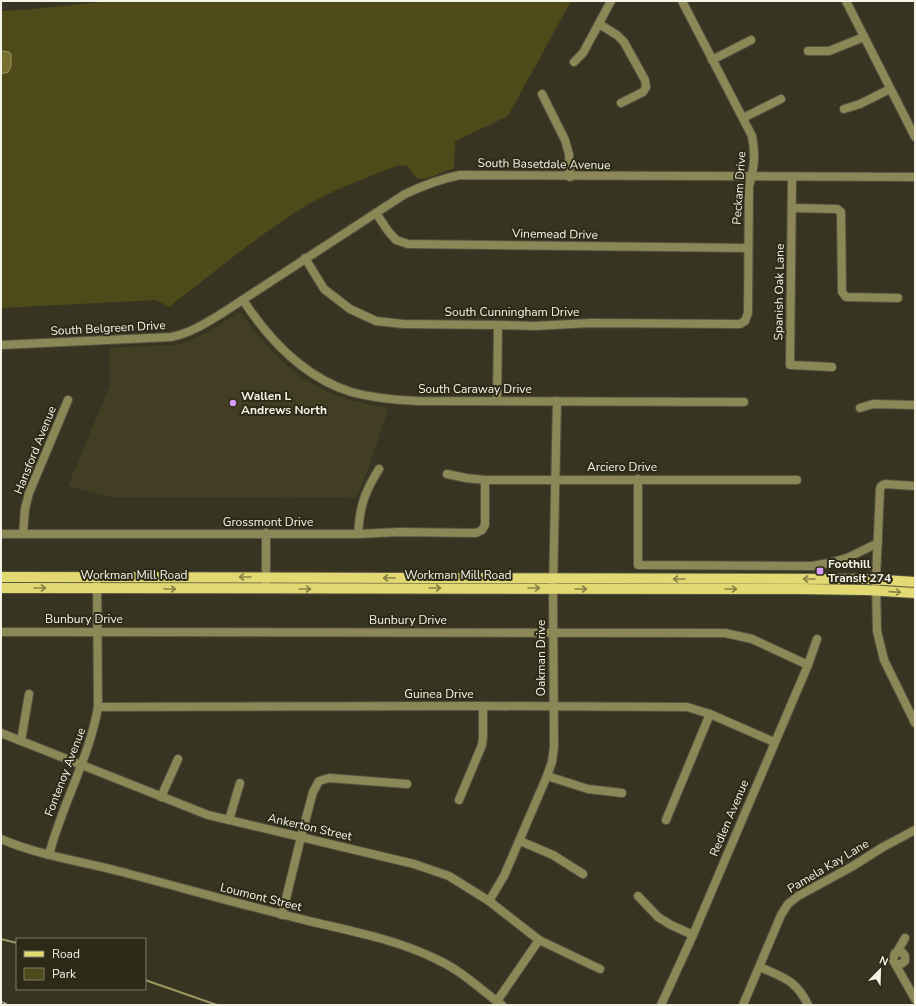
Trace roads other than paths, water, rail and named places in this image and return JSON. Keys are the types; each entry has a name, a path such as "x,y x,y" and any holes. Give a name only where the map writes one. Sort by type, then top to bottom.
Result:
{"main road":[{"name":"Workman Mill Road","path":"1,577 876,579 915,582"},
{"name":"Workman Mill Road","path":"1,588 553,588 876,590 915,593"}],"street":[{"path":"574,62 583,53 611,1"},
{"name":"Peckam Drive","path":"682,1 752,136 754,148 754,168 749,187 748,313 745,320"},
{"path":"846,1 915,137"},
{"path":"599,24 617,35 624,42 645,80 646,87 643,92 621,103"},
{"path":"808,51 829,51 864,36"},
{"path":"712,60 752,40"},
{"path":"844,109 860,104 890,89"},
{"path":"542,94 565,140 569,154 570,177"},
{"path":"743,118 781,99"},
{"name":"South Basetdale Avenue","path":"213,319 405,194 440,179 460,175 570,177 915,177"},
{"name":"Spanish Oak Lane","path":"792,177 790,365 832,367"},
{"path":"792,208 837,209 841,212 842,292 846,296 898,298"},
{"name":"Vinemead Drive","path":"376,212 388,231 396,240 408,244 748,248"},
{"name":"South Cunningham Drive","path":"305,258 324,289 350,309 376,321 403,324 535,326 590,323 740,324 745,320"},
{"name":"South Caraway Drive","path":"242,300 254,318 269,335 303,367 319,378 334,385 366,395 397,400 744,402"},
{"name":"South Belgreen Drive","path":"1,345 171,337 194,331 213,319"},
{"path":"497,401 498,325"},
{"name":"Hansford Avenue","path":"23,534 25,509 29,493 68,400"},
{"name":"Oakman Drive","path":"488,901 504,876 520,840 547,776 554,747 553,588 557,402"},
{"path":"860,408 873,404 915,404"},
{"path":"358,534 359,514 363,500 368,486 379,469"},
{"name":"Arciero Drive","path":"447,474 485,480 797,480"},
{"path":"638,479 638,565 812,566 847,558 878,543"},
{"name":"Grossmont Drive","path":"1,534 476,533 482,530 486,525 485,480"},
{"path":"914,719 889,673 880,650 877,631 876,579 881,486 885,484 915,486"},
{"path":"266,533 266,589"},
{"name":"Fontenoy Avenue","path":"49,855 59,822 91,738 98,707 97,577"},
{"name":"Bunbury Drive","path":"1,632 725,633 752,639 808,665"},
{"name":"Redlen Avenue","path":"661,1005 693,935 808,665 817,639"},
{"path":"21,741 29,694"},
{"path":"459,800 482,745 483,706"},
{"name":"Guinea Drive","path":"98,707 687,707 710,714 774,742"},
{"path":"666,820 710,714"},
{"name":"Ankerton Street","path":"1,733 81,766 208,814 414,864 449,876 488,901 539,940 600,969"},
{"path":"161,797 178,759"},
{"path":"547,776 588,789 622,793"},
{"path":"282,915 313,792 319,781 330,778 407,784"},
{"path":"229,820 240,782"},
{"name":"Pamela Kay Lane","path":"743,1005 781,915 788,904 798,896 853,866 883,846 915,830"},
{"name":"Loumont Street","path":"1,839 49,855 129,874 241,905 380,938 410,947 454,968 499,1003"},
{"path":"520,840 553,855 583,874"},
{"path":"638,896 658,917 693,935"},
{"path":"905,938 897,952 904,954 906,958 903,963 896,964 915,999"},
{"path":"499,1003 539,940"},
{"path":"760,967 789,980 802,993 808,1005"}],"waterway":[{"path":"1,939 16,943"},
{"path":"146,980 217,1005"}],"railway":[{"path":"1,1002 10,1005"}],"place":[{"name":"Wallen L Andrews North","path":"233,403"},
{"name":"Foothill Transit 274","path":"820,571"}]}
